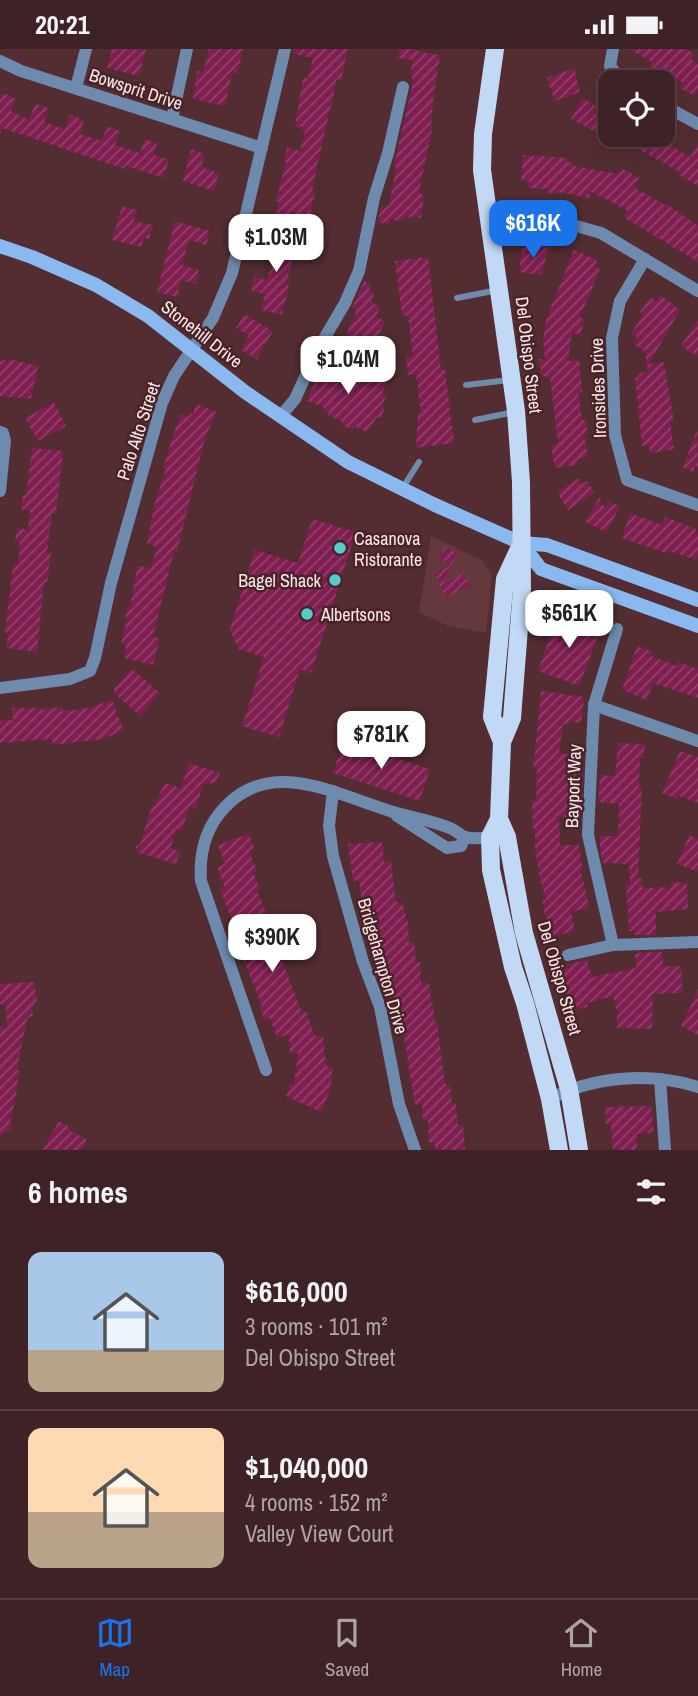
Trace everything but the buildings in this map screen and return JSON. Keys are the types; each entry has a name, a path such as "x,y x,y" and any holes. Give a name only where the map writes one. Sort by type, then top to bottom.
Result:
{"main road":[{"name":"Del Obispo Street","path":"495,49 483,134 482,170 516,411 521,482 522,589 512,718 502,742 499,837 569,1089 579,1150"},
{"name":"Stonehill Drive","path":"0,246 96,285 148,316 281,416 348,462 521,543 547,545 698,600"},
{"name":"Stonehill Drive","path":"521,543 541,569 698,626"},
{"path":"499,837 492,870 496,901 550,1099 559,1150"}],"street":[{"path":"76,88 86,49"},
{"path":"172,118 187,49"},
{"name":"Palo Alto Street","path":"0,688 70,679 90,671 111,583 162,403 174,376 213,318 232,273 285,49"},
{"path":"613,49 610,66 613,70"},
{"name":"Bowsprit Drive","path":"0,61 21,71 262,148"},
{"path":"281,416 295,399 359,271 374,198 388,153 403,87"},
{"path":"675,112 698,124"},
{"path":"491,221 511,219 569,223 601,233 698,291"},
{"name":"Ironsides Drive","path":"645,259 620,301 612,338 615,435 627,480 698,505"},
{"path":"0,432 3,433 5,441 0,491"},
{"name":"Bayport Way","path":"613,945 588,835 594,705 617,629"},
{"path":"594,705 698,741"},
{"path":"266,1070 201,881 202,852 208,831 220,813 244,792 260,785 285,782 311,784 391,812 435,823 455,830 465,837 499,837"},
{"name":"Bridgehampton Drive","path":"333,791 329,826 333,856 363,962 380,1007 399,1104 415,1150"},
{"path":"391,812 416,831 447,848 461,846 465,837"},
{"path":"568,955 613,945 698,942"},
{"path":"550,1099 569,1089 632,1078 660,1079 698,1087"},
{"path":"660,1079 665,1150"}],"lane":[{"path":"457,298 500,290"},
{"path":"466,385 512,379"},
{"path":"475,420 516,411"},
{"path":"402,489 419,462"}],"shaded area":[{"path":"431,536 482,560 492,575 486,633 448,626 419,612"}],"place":[{"name":"Casanova Ristorante","path":"340,548"},
{"name":"Bagel Shack","path":"335,580"},
{"name":"Albertsons","path":"307,614"}]}
